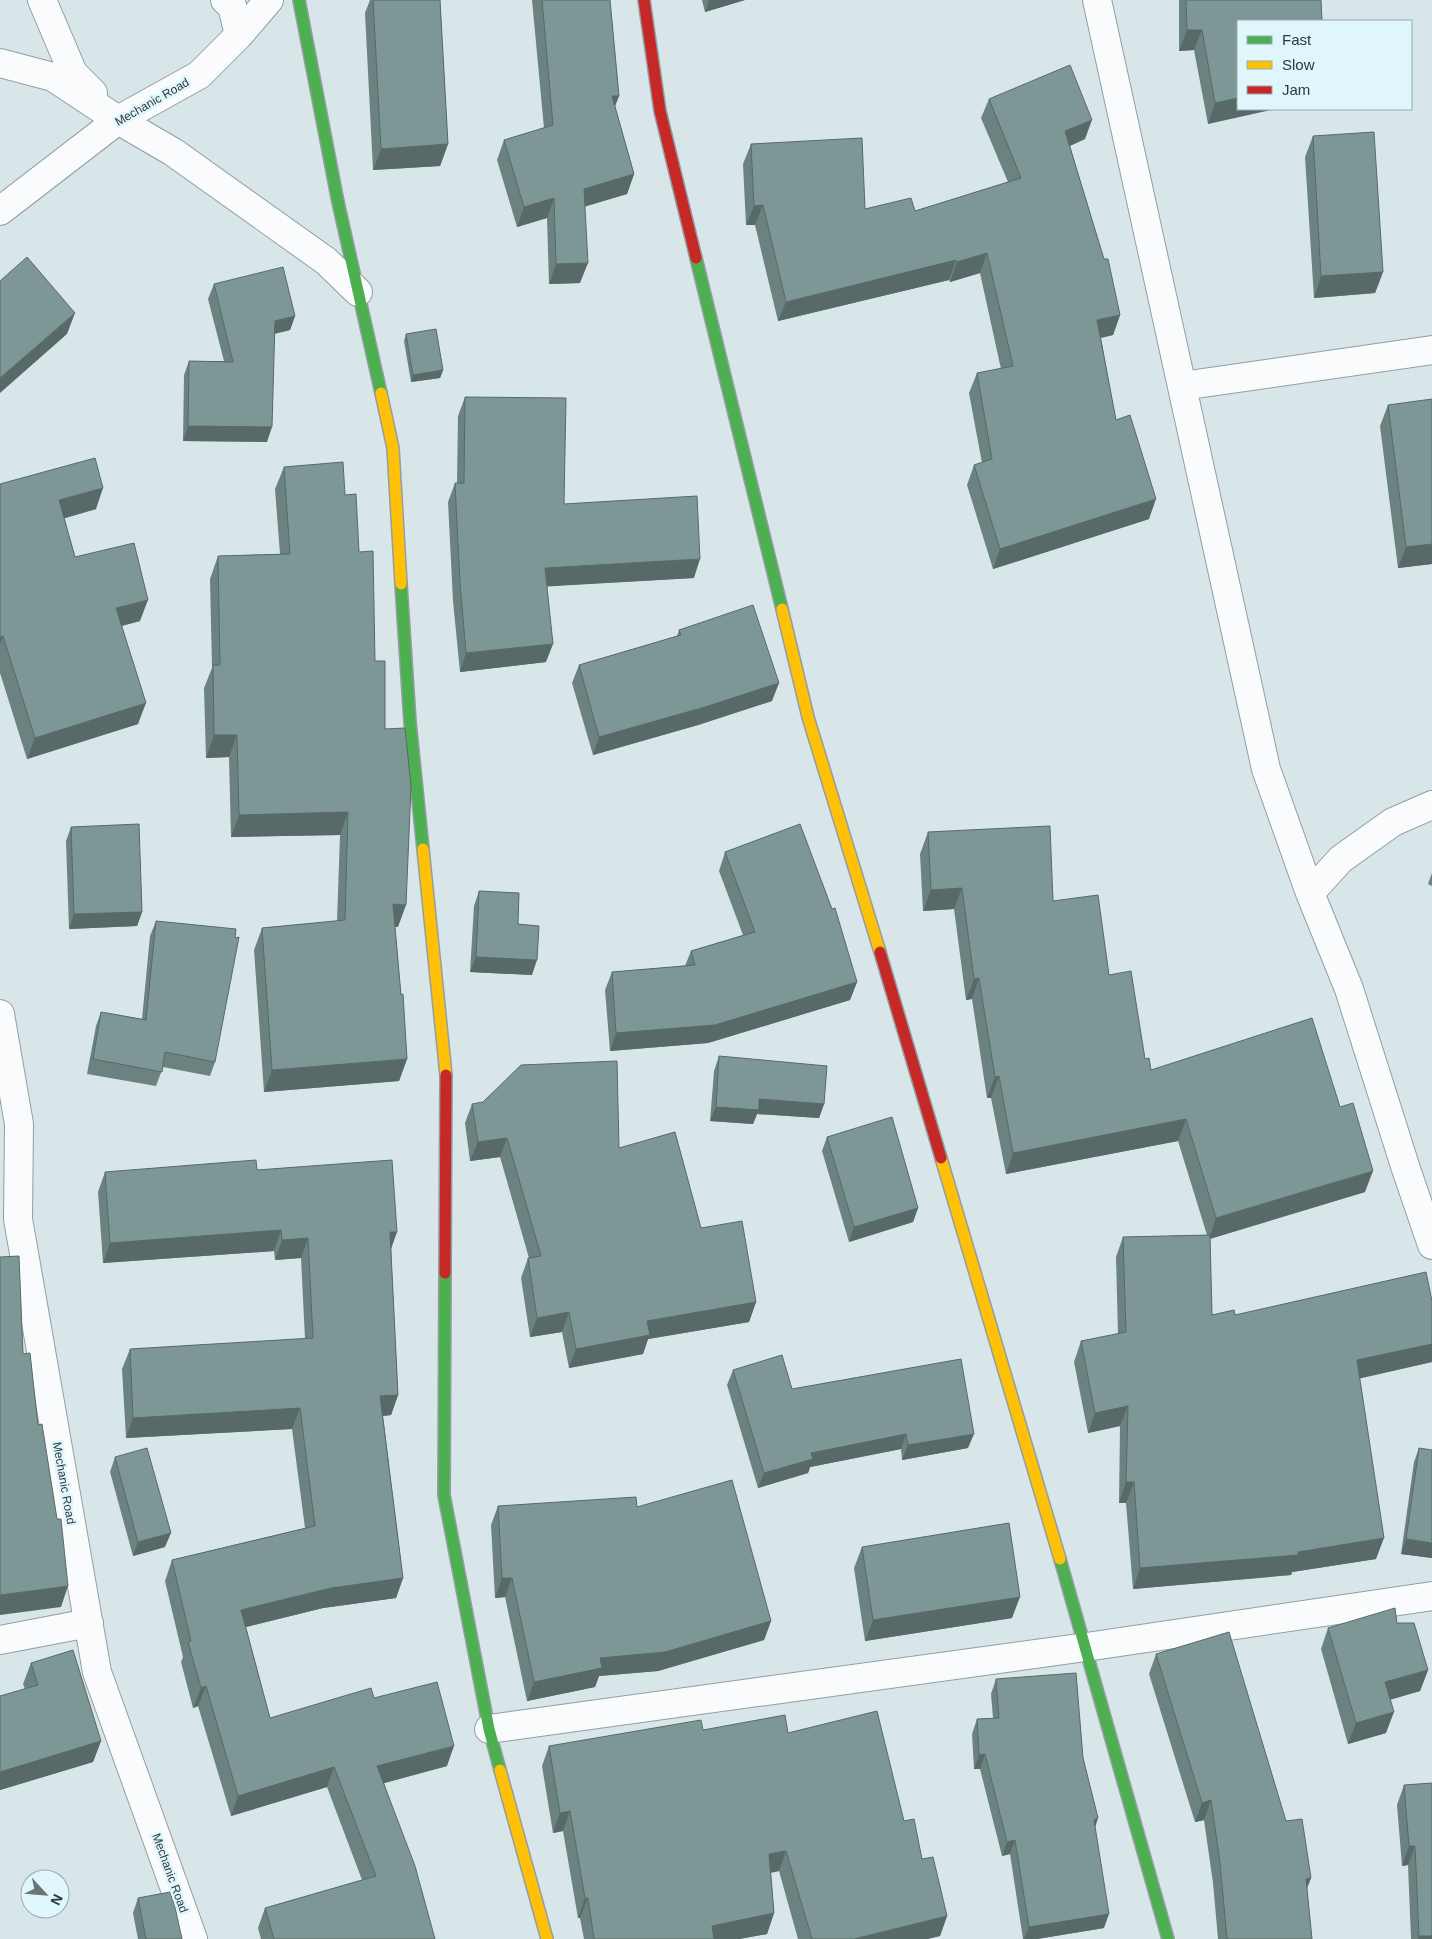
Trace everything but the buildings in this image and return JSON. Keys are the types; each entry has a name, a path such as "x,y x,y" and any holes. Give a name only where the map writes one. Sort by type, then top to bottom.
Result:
{"street":[{"path":"42,0 73,73 118,120"},
{"path":"225,0 232,6 239,35"},
{"name":"Mechanic Road","path":"0,211 118,120 199,75 239,35 269,0"},
{"path":"299,0 338,202 393,448 410,722 446,1073 444,1495 489,1728 547,1939"},
{"path":"644,0 660,111 808,717 919,1082 1086,1647 1168,1939"},
{"path":"1097,0 1266,769 1310,893 1348,989 1432,1245"},
{"path":"0,63 54,77 118,120 173,152 326,261 358,292"},
{"path":"1182,386 1432,350"},
{"path":"1310,893 1341,859 1363,843 1393,822 1432,805"},
{"name":"Mechanic Road","path":"0,1014 20,1124 9,1220 98,1672 193,1939"},
{"path":"489,1728 1086,1647 1432,1596"},
{"path":"0,1640 89,1623"}],"traffic: fast":[{"path":"299,0 338,202 381,393"},
{"path":"696,258 782,609"},
{"path":"401,584 410,722 423,849"},
{"path":"445,1273 444,1495 489,1729 500,1770"},
{"path":"1060,1559 1168,1939"}],"traffic: slow":[{"path":"381,393 393,448 401,584"},
{"path":"782,609 808,717 880,952"},
{"path":"423,849 446,1075"},
{"path":"941,1158 1060,1559"},
{"path":"500,1770 547,1939"}],"traffic: jam":[{"path":"644,0 660,111 696,258"},
{"path":"880,952 941,1158"},
{"path":"445,1273 446,1075"}]}
